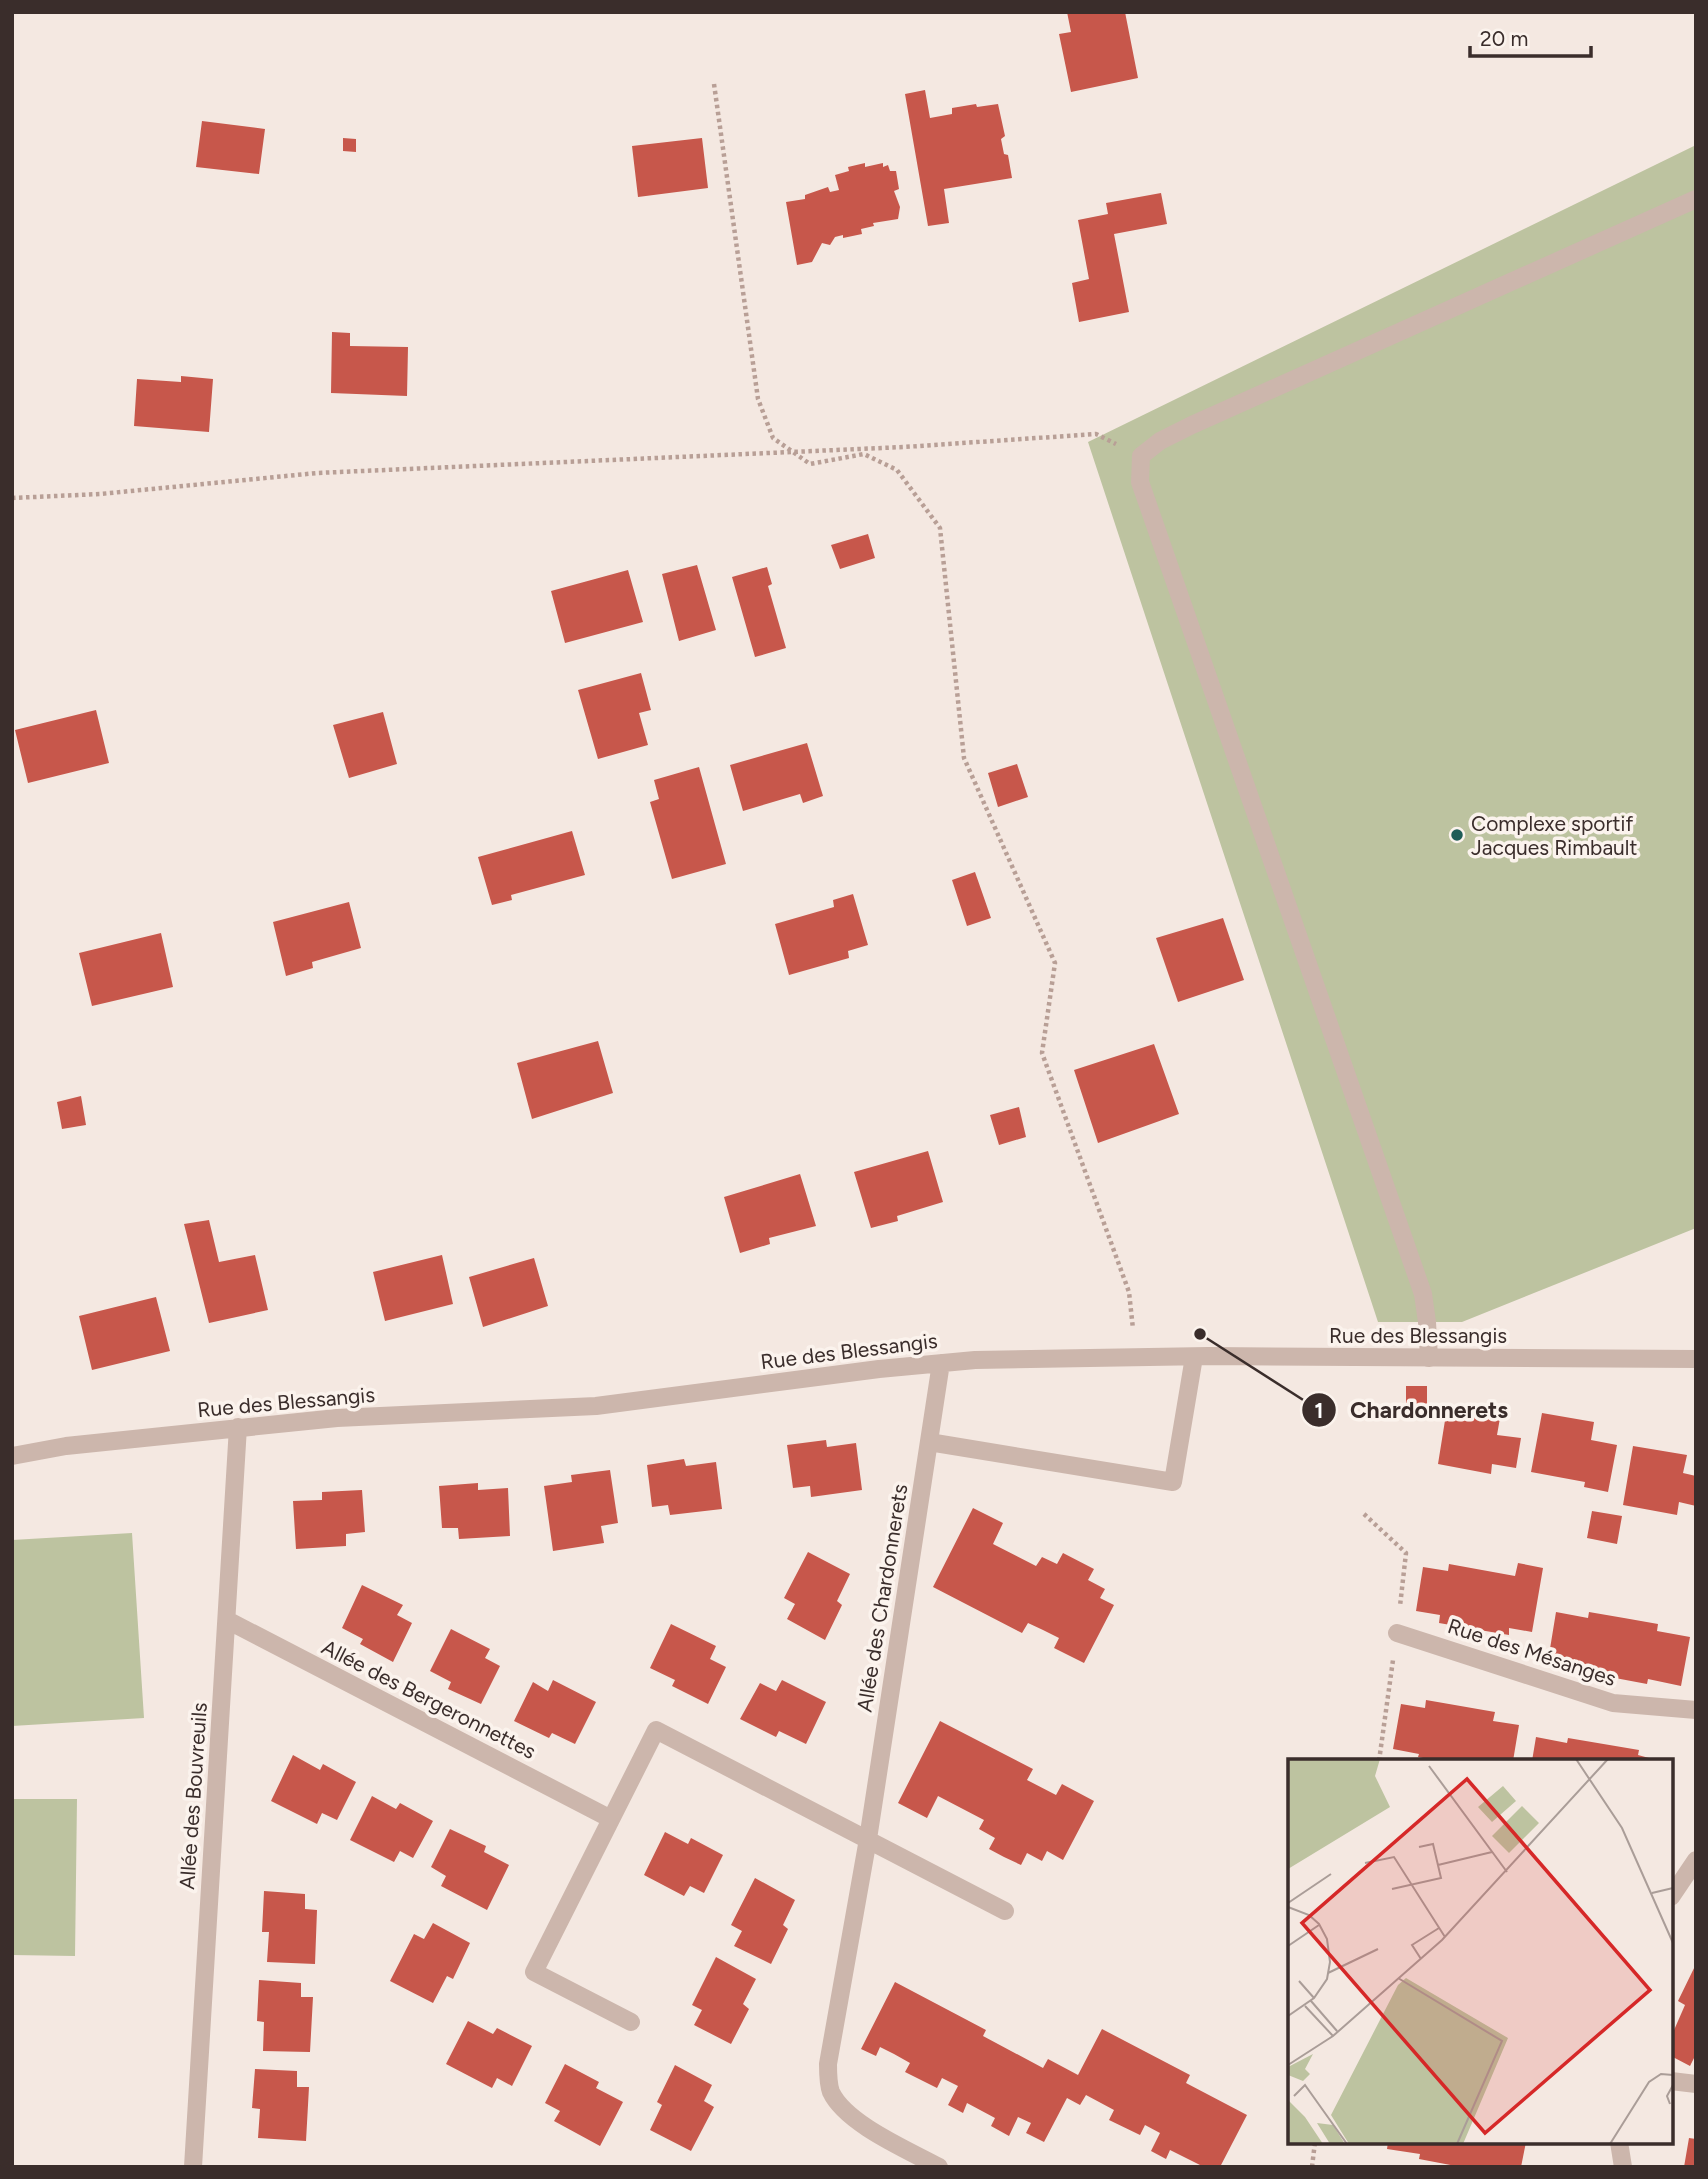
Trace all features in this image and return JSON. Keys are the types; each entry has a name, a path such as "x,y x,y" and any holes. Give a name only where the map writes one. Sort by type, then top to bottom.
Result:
{"street":[{"path":"1429,1358 1423,1294 1140,482 1141,456 1160,441 1192,425 1696,199"},
{"path":"929,1442 1173,1482 1194,1357"},
{"name":"Rue des Blessangis","path":"12,1456 66,1446 238,1427 337,1418 596,1405 879,1369 1008,1359 1696,1359"},
{"name":"Allée des Chardonnerets","path":"939,2167 858,2122 840,2107 830,2089 828,2064 868,1839 941,1363"},
{"name":"Allée des Bouvreuils","path":"193,2167 238,1427"},
{"name":"Allée des Bergeronnettes","path":"227,1620 611,1819"},
{"name":"Rue des Mésanges","path":"1397,1633 1613,1703 1696,1710"},
{"path":"631,2022 534,1972 656,1730 1004,1911"},
{"path":"1673,1894 1696,1860"},
{"path":"1673,2081 1696,2084"},
{"path":"1619,2144 1623,2167"}],"path":[{"path":"714,84 758,399 773,438 810,464 864,454 897,470 940,528 964,758 1055,963 1042,1054 1129,1292 1137,1358"},
{"path":"12,498 100,494 317,473 904,447 1096,434 1141,456"},
{"path":"1312,2167 1315,2144"}],"green space":[{"name":"Complexe sportif Jacques Rimbault","path":"1696,145 1696,1228 1462,1322 1378,1322 1088,442"},
{"path":"132,1533 144,1718 12,1726 12,1540"},
{"path":"12,1799 77,1799 75,1956 12,1955"}],"building":[{"path":"1067,12 1125,12 1138,78 1071,92 1059,34 1071,32"},
{"path":"925,90 930,118 952,114 952,108 998,104 1005,136 1001,139 1004,154 1008,155 1012,178 944,189 949,223 928,226 905,94"},
{"path":"202,121 265,129 259,174 196,167"},
{"path":"343,138 356,139 356,152 343,151"},
{"path":"702,138 708,188 638,197 632,146"},
{"path":"865,163 865,167 883,163 883,167 888,165 890,171 896,171 899,189 894,191 900,207 898,219 873,223 874,226 861,229 862,234 835,237 830,245 822,243 812,262 797,265 786,202 805,199 805,195 828,187 830,192 839,190 835,175 849,171 848,167"},
{"path":"1161,193 1167,224 1114,234 1129,312 1079,322 1072,283 1089,279 1078,220 1108,214 1106,203"},
{"path":"332,332 350,333 350,346 408,347 407,396 331,393"},
{"path":"181,376 213,379 209,432 134,426 137,379 181,382"},
{"path":"868,534 875,558 840,569 831,545"},
{"path":"697,565 716,630 679,641 662,574"},
{"path":"767,567 772,584 768,586 786,648 755,657 732,577"},
{"path":"628,570 643,622 565,643 551,591"},
{"path":"641,673 651,710 639,713 648,745 598,759 578,690"},
{"path":"96,710 109,763 28,783 15,730"},
{"path":"383,712 397,764 349,778 333,725"},
{"path":"807,743 823,796 803,803 800,794 743,811 730,765"},
{"path":"1017,764 1028,797 998,807 988,773"},
{"path":"699,767 726,864 672,879 650,802 659,799 654,780"},
{"path":"572,831 585,875 511,895 512,900 492,905 478,857"},
{"path":"975,872 991,918 967,926 952,880"},
{"path":"853,894 868,945 848,951 849,958 789,975 775,924 834,907 833,900"},
{"path":"349,902 361,948 312,962 313,968 286,976 273,922"},
{"path":"1223,918 1244,980 1178,1002 1156,938"},
{"path":"161,933 173,987 92,1006 79,953"},
{"path":"598,1041 613,1093 532,1119 517,1063"},
{"path":"1154,1044 1179,1114 1098,1143 1074,1070"},
{"path":"81,1096 86,1125 62,1129 57,1102"},
{"path":"1019,1107 1026,1137 999,1145 990,1115"},
{"path":"928,1151 943,1202 897,1216 898,1221 871,1228 854,1172"},
{"path":"800,1174 816,1226 769,1238 770,1244 740,1253 724,1197"},
{"path":"209,1220 219,1262 255,1255 268,1310 209,1323 184,1224"},
{"path":"442,1255 453,1304 385,1321 373,1272"},
{"path":"534,1258 548,1306 483,1327 469,1277"},
{"path":"156,1297 170,1351 92,1370 79,1316"},
{"path":"1406,1386 1427,1386 1427,1410 1406,1410"},
{"path":"1447,1408 1500,1418 1497,1435 1521,1438 1516,1468 1492,1464 1491,1474 1438,1464"},
{"path":"1542,1413 1594,1422 1591,1440 1617,1445 1608,1492 1584,1487 1585,1482 1531,1472"},
{"path":"826,1440 827,1447 856,1443 862,1490 811,1497 810,1486 793,1488 787,1445"},
{"path":"1633,1446 1687,1455 1683,1473 1696,1476 1696,1506 1679,1502 1677,1515 1623,1505"},
{"path":"684,1459 686,1466 716,1462 722,1509 670,1515 668,1505 652,1507 647,1465"},
{"path":"610,1470 618,1523 601,1526 604,1543 553,1551 544,1486 572,1482 571,1475"},
{"path":"478,1483 478,1490 508,1488 510,1536 459,1539 458,1528 442,1528 439,1486"},
{"path":"362,1490 365,1532 346,1534 346,1546 296,1549 293,1501 322,1500 322,1492"},
{"path":"973,1508 1003,1523 993,1544 1036,1566 1042,1557 1057,1564 1063,1553 1094,1569 1088,1580 1105,1589 1100,1598 1114,1605 1084,1663 1054,1648 1059,1638 1028,1623 1022,1633 933,1587"},
{"path":"1592,1511 1622,1516 1617,1544 1587,1538"},
{"path":"808,1552 850,1574 837,1601 842,1605 825,1640 787,1619 795,1604 784,1598"},
{"path":"1518,1563 1543,1568 1532,1632 1509,1628 1509,1635 1439,1623 1440,1615 1416,1611 1423,1567 1448,1571 1449,1564 1515,1576"},
{"path":"362,1585 403,1605 397,1615 412,1623 393,1662 360,1644 363,1639 342,1628"},
{"path":"1556,1612 1588,1618 1589,1612 1658,1624 1657,1631 1690,1637 1681,1686 1648,1679 1647,1684 1578,1671 1579,1667 1548,1661"},
{"path":"671,1624 716,1646 710,1659 726,1667 708,1704 672,1686 675,1680 650,1668"},
{"path":"451,1629 490,1649 485,1658 500,1666 481,1704 448,1689 451,1682 430,1671"},
{"path":"553,1680 596,1702 575,1744 552,1733 549,1738 514,1721 533,1682 548,1691"},
{"path":"782,1680 826,1702 806,1744 779,1731 776,1737 740,1719 760,1683 776,1691"},
{"path":"1426,1700 1495,1712 1493,1721 1519,1725 1513,1759 1428,1759 1418,1757 1419,1754 1393,1749 1401,1704 1425,1708"},
{"path":"940,1721 1033,1769 1027,1780 1056,1795 1062,1784 1094,1801 1063,1860 1047,1851 1042,1861 1027,1853 1021,1865 1004,1857 989,1849 995,1838 979,1829 984,1820 938,1796 927,1818 898,1803"},
{"path":"1536,1737 1567,1743 1568,1738 1639,1750 1638,1755 1653,1759 1532,1759"},
{"path":"293,1755 320,1770 323,1764 356,1782 337,1820 322,1813 317,1824 271,1801"},
{"path":"372,1796 396,1809 400,1803 433,1821 413,1858 400,1851 394,1862 350,1840"},
{"path":"450,1829 486,1846 484,1852 509,1865 487,1910 441,1886 446,1876 431,1867"},
{"path":"665,1832 688,1844 691,1838 723,1855 704,1893 690,1886 684,1896 644,1875"},
{"path":"755,1878 795,1900 783,1925 788,1929 771,1964 734,1946 742,1931 731,1925"},
{"path":"264,1891 305,1894 305,1909 317,1910 315,1964 267,1962 269,1932 262,1932"},
{"path":"433,1923 470,1943 453,1979 447,1976 433,2003 390,1981 414,1934 424,1939"},
{"path":"716,1957 756,1979 743,2004 749,2009 731,2044 694,2025 702,2010 692,2005"},
{"path":"1696,1964 1696,2054 1690,2066 1673,2057 1673,2032 1685,2005 1678,2001"},
{"path":"259,1980 301,1983 301,1997 313,1997 310,2052 263,2051 264,2022 257,2021"},
{"path":"895,1982 986,2030 983,2036 1043,2068 1048,2059 1078,2075 1102,2029 1190,2075 1186,2083 1247,2115 1220,2167 1199,2167 1200,2165 1170,2150 1166,2159 1151,2151 1160,2133 1145,2125 1140,2135 1109,2120 1114,2110 1086,2095 1080,2105 1067,2098 1044,2142 1026,2133 1031,2123 1018,2117 1009,2136 991,2126 995,2118 967,2103 963,2113 948,2105 958,2086 942,2078 937,2088 905,2072 910,2063 894,2054 880,2047 876,2056 861,2049"},
{"path":"468,2021 493,2034 497,2028 532,2046 512,2086 497,2078 492,2088 446,2064"},
{"path":"565,2064 599,2082 596,2088 623,2102 600,2146 554,2121 560,2111 545,2103"},
{"path":"675,2065 712,2085 704,2101 714,2107 691,2151 650,2130 662,2105 657,2102"},
{"path":"255,2069 297,2071 297,2087 309,2087 306,2141 258,2138 260,2109 252,2108"},
{"path":"1689,2138 1696,2139 1696,2167 1684,2167"},
{"path":"1388,2144 1526,2144 1521,2167 1461,2167 1419,2159 1420,2154 1387,2149"}],"place":[{"name":"Complexe sportif Jacques Rimbault","path":"1457,835"},
{"name":"Chardonnerets","path":"1200,1334"}]}
